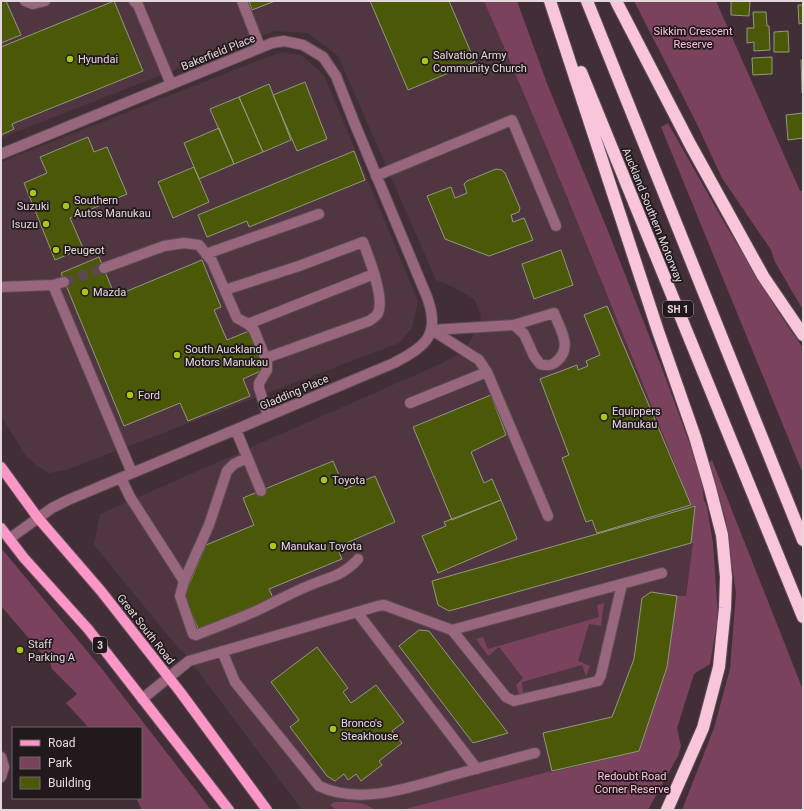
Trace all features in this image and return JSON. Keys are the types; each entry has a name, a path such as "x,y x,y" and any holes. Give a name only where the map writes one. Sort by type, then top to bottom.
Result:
{"highway":[{"name":"Auckland Southern Motorway","path":"551,1 803,617"},
{"path":"551,1 656,324 695,437 722,535 726,577 720,667 703,728 672,795 667,810"},
{"name":"Auckland Southern Motorway","path":"587,1 803,540"},
{"path":"616,1 690,144 763,276 803,335"},
{"path":"784,492 803,524"},
{"path":"662,810 672,795"}],"main road":[{"name":"Great South Road","path":"1,467 38,518 101,591 169,678 267,810"},
{"name":"3","path":"1,528 24,558 88,629 229,810"}],"street":[{"path":"25,1 37,4 45,1"},
{"path":"134,1 138,5 171,84"},
{"path":"242,1 260,47"},
{"name":"Bakerfield Place","path":"1,154 260,47 284,41 303,45 323,57 336,76 376,176"},
{"path":"432,330 432,314 427,297 376,176 512,120 556,226"},
{"path":"206,254 320,214"},
{"path":"225,290 299,266 363,242 374,274 380,303 375,317 369,321 266,358"},
{"path":"104,268 164,246 184,243 199,245 212,261 237,318 248,324 254,330 266,358 267,370 259,382 259,388 268,416"},
{"path":"248,324 374,274"},
{"path":"1,287 53,285 64,282"},
{"path":"53,285 132,474"},
{"path":"432,330 514,325 554,313 565,339 565,352 554,364 548,366 540,364 534,356 524,334 514,325"},
{"path":"432,330 479,360 487,372 548,516"},
{"name":"Gladding Place","path":"9,540 38,518 68,500 387,366 413,353 424,343 432,330"},
{"path":"410,404 487,372"},
{"path":"236,430 261,491"},
{"path":"247,458 234,464 227,472 209,525 184,581 180,596 193,634 196,635 258,610 308,586 339,574 349,569 358,559"},
{"path":"121,478 130,497 184,581"},
{"path":"452,630 662,573"},
{"path":"142,699 189,661 384,605 452,630 506,697 514,701 598,681 601,675 622,584"},
{"path":"356,612 477,769"},
{"path":"222,651 235,682 319,786 329,791 355,795 402,790 535,752"},
{"path":"1,757 4,767 1,777"}],"shaded area":[{"path":"1,1 505,1 695,506 691,543 694,543 686,596 677,596 667,667 639,751 401,810 302,810 182,650 179,649 94,545 100,514 438,365 463,352 479,326 481,316 474,299 453,287 436,280 338,56 308,33 274,31 1,138"},
{"path":"283,52 301,55 324,75 418,301 412,328 399,343 66,470 49,473 37,466 26,456 1,416 1,162"}],"green space":[{"name":"Redoubt Road Corner Reserve","path":"484,1 517,1 548,86 606,226 663,371 701,475 704,500 707,507 713,543 718,617 710,664 694,674 677,728 681,746 678,756 648,810 401,810 552,771 549,773 639,751 667,667 677,596 686,596 693,543 691,543 695,506 691,505 564,189"},
{"name":"Sikkim Crescent Reserve","path":"634,1 716,1 800,191 803,190 803,310 775,262 771,250 722,178 694,118"},
{"path":"668,123 725,224 779,313 803,348 803,474 661,127"},
{"path":"712,460 803,690 803,810 682,810 714,728 730,669 736,593 725,517 709,463"},
{"path":"1,548 102,669 211,810 142,810 136,799 142,799 142,727 88,727 66,703 77,694 52,669 50,663 1,606"},
{"path":"604,603 601,626 589,624 578,661 590,666 586,676 582,665 522,682 523,695 519,694 516,685 523,678 499,647 488,656 476,639 483,637 488,649 599,617 597,605"},
{"path":"334,802 360,803 370,806 374,810 336,810 330,805"}],"building":[{"path":"1,1 6,1 21,35 1,43"},
{"name":"Hyundai","path":"114,1 143,71 12,124 14,129 1,135 1,47"},
{"path":"249,1 275,1 252,10"},
{"path":"370,1 449,1 475,62 408,90"},
{"path":"731,1 750,1 749,16 731,15"},
{"path":"798,5 803,5 803,23 799,24"},
{"path":"753,12 766,12 767,26 769,26 770,50 754,51 754,42 747,43 747,28 754,28"},
{"path":"788,31 789,52 774,52 774,32"},
{"path":"772,57 772,74 753,75 752,58"},
{"path":"801,60 803,60 803,93 802,93"},
{"path":"305,82 327,139 297,151 273,95"},
{"path":"269,84 291,140 263,152 239,97"},
{"path":"239,97 263,152 234,164 210,109"},
{"path":"803,113 803,138 788,140 786,115"},
{"path":"219,128 234,164 199,179 184,143"},
{"name":"Southern Autos Manukau","path":"88,137 94,152 107,147 127,194 70,218 83,248 55,260 24,183 47,173 40,157"},
{"path":"354,151 365,180 249,227 247,221 207,237 198,215"},
{"path":"194,167 209,202 173,218 158,182"},
{"path":"496,169 502,170 505,173 520,208 519,212 511,215 513,222 524,218 533,240 489,256 445,239 427,196 451,187 455,198 467,193 464,184 467,181"},
{"path":"561,250 573,285 534,299 522,264"},
{"name":"South Auckland Motors Manukau","path":"99,257 115,296 202,260 221,307 214,310 227,340 249,331 265,369 243,379 250,396 188,421 180,403 124,426 61,273"},
{"name":"Equippers Manukau","path":"607,306 691,505 597,533 592,520 586,522 562,458 569,455 540,379 577,365 578,370 588,366 586,361 600,355 584,315"},
{"path":"491,395 506,435 471,452 484,483 492,479 501,500 452,520 413,427"},
{"name":"Manukau Toyota","path":"333,461 345,489 375,476 395,522 337,547 342,559 269,589 274,600 199,631 184,596 206,545 254,525 243,498"},
{"path":"501,500 517,539 438,573 422,536 446,526 444,522"},
{"path":"695,506 691,543 449,611 438,605 432,581"},
{"path":"651,592 677,596 667,667 639,751 552,771 543,733 612,717 634,659 642,598"},
{"path":"419,630 429,631 508,733 473,743 399,646"},
{"path":"317,647 348,688 343,692 351,703 376,685 404,722 392,731 402,743 379,761 382,765 361,781 356,774 348,780 344,774 335,781 327,776 290,727 299,720 271,682"}],"tunnel":[{"path":"64,282 104,268"}],"place":[{"name":"Hyundai","path":"70,59"},
{"name":"Salvation Army Community Church","path":"425,61"},
{"name":"Suzuki","path":"33,193"},
{"name":"Southern Autos Manukau","path":"66,206"},
{"name":"Isuzu","path":"46,224"},
{"name":"Peugeot","path":"56,250"},
{"name":"Mazda","path":"85,292"},
{"name":"South Auckland Motors Manukau","path":"177,355"},
{"name":"Ford","path":"130,395"},
{"name":"Equippers Manukau","path":"604,417"},
{"name":"Toyota","path":"324,480"},
{"name":"Manukau Toyota","path":"273,546"},
{"name":"Staff Parking A","path":"20,650"},
{"name":"Bronco's Steakhouse","path":"333,729"}]}
